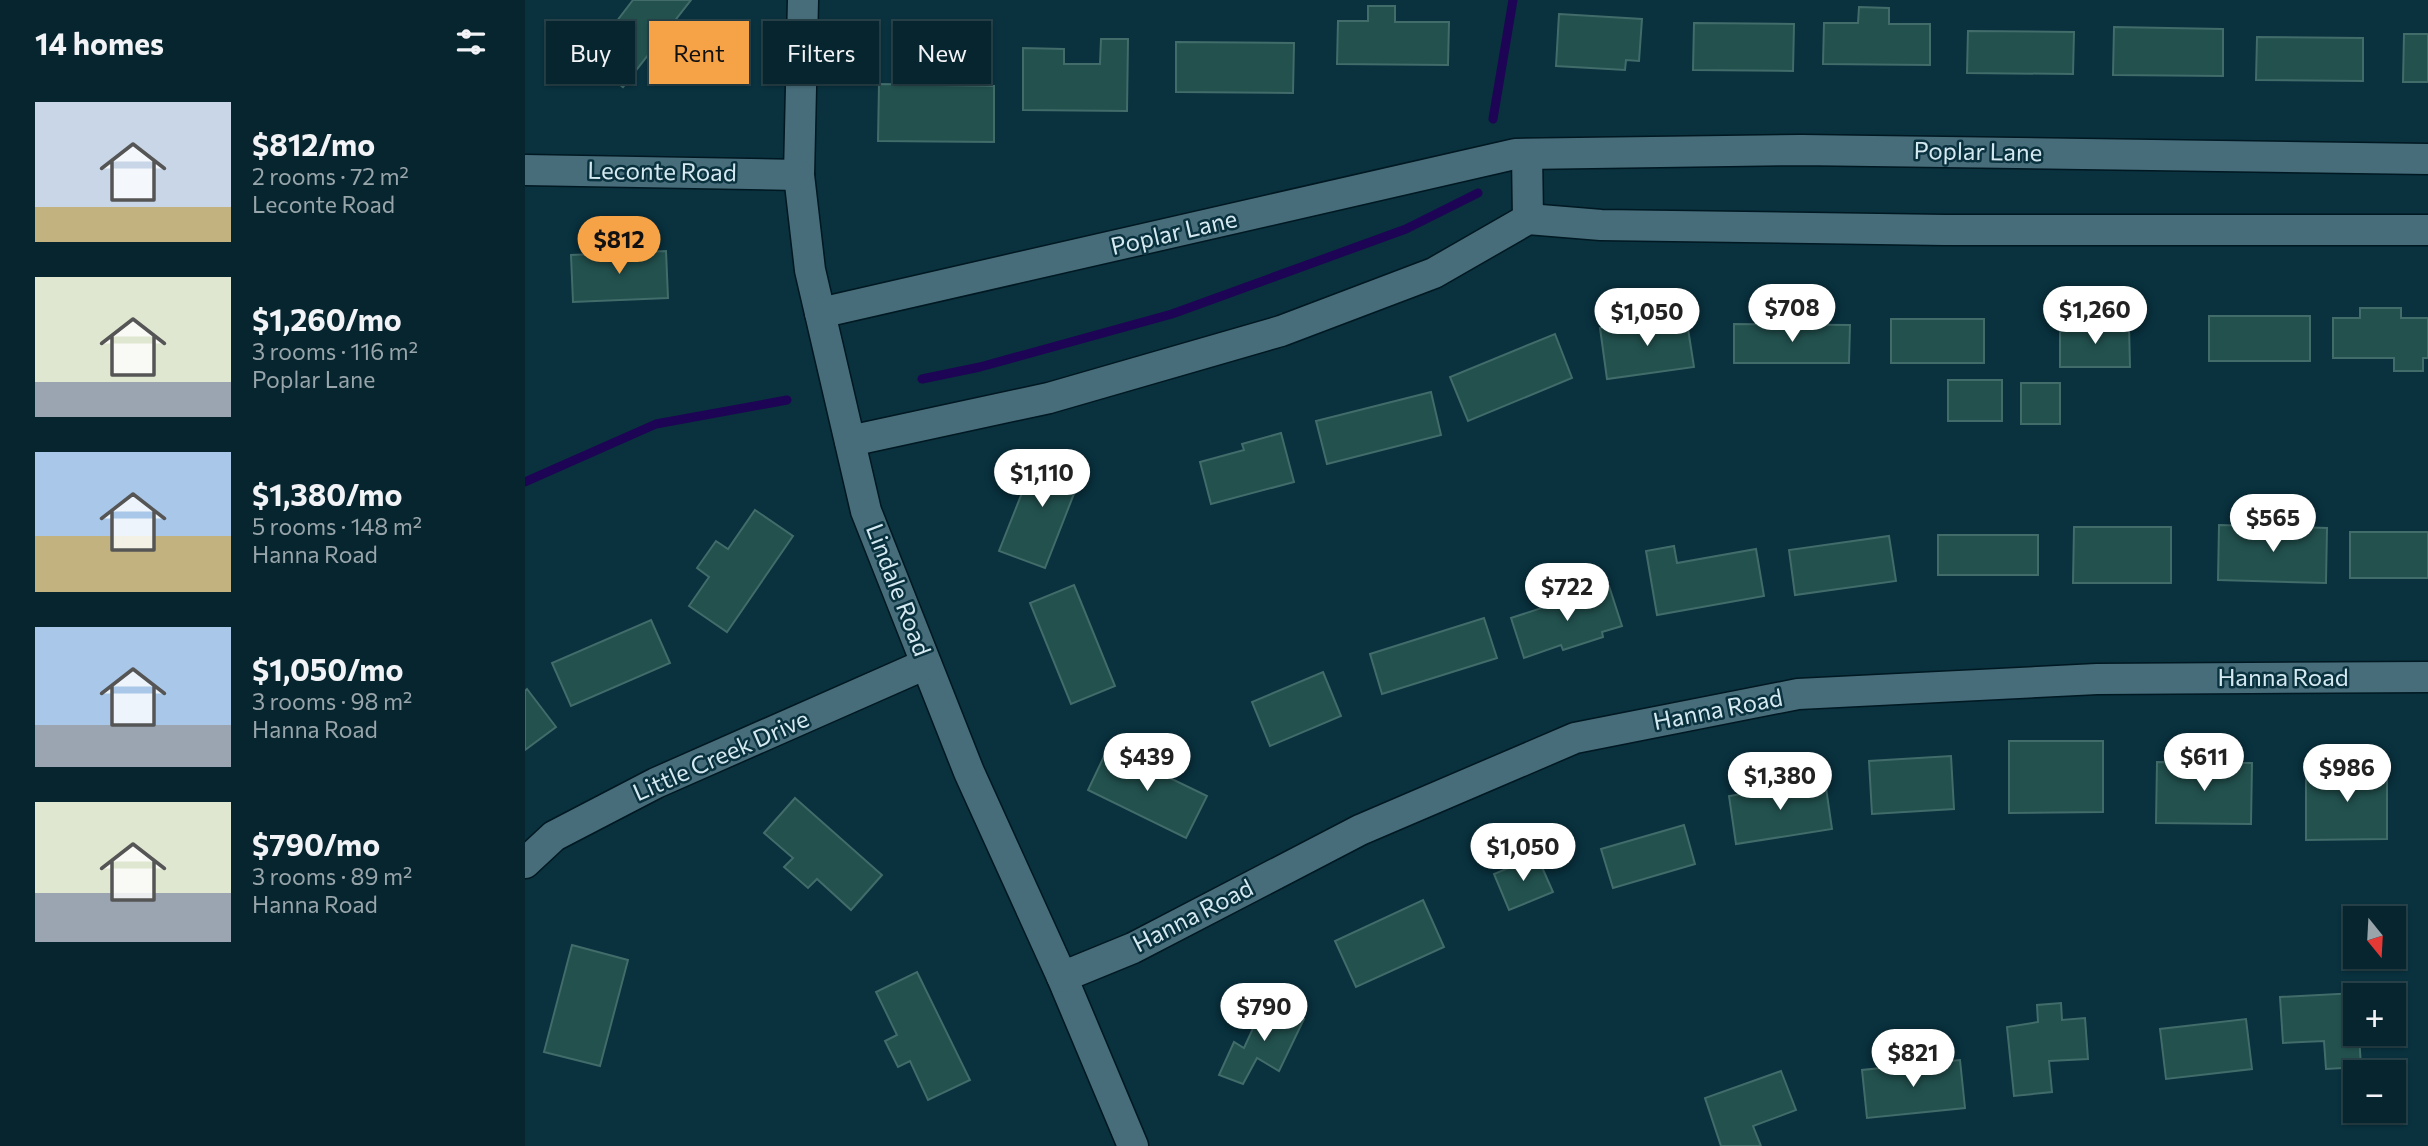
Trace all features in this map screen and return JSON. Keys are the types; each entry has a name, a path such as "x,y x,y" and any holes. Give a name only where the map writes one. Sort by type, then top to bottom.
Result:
{"street":[{"name":"Lindale Road","path":"803,0 799,175 810,270 866,511 969,772 1062,976 1133,1146"},
{"name":"Poplar Lane","path":"820,313 1527,154 1801,150 2428,159"},
{"path":"1527,154 1528,219"},
{"name":"Leconte Road","path":"525,170 799,175"},
{"path":"850,441 1049,398 1282,331 1434,273 1528,219 1601,225 1945,230 2428,230"},
{"name":"Little Creek Drive","path":"525,863 554,836 656,783 926,664"},
{"name":"Hanna Road","path":"1062,976 1133,948 1360,830 1574,738 1798,694 2097,679 2428,677"}],"building":[{"path":"633,0 691,0 675,21 649,21 649,54 635,72 635,21 617,21"},
{"path":"1368,6 1395,6 1395,22 1449,22 1448,65 1337,64 1338,21 1368,21"},
{"path":"1859,7 1889,8 1889,24 1930,24 1930,65 1823,64 1824,23 1858,23"},
{"path":"1559,14 1642,19 1639,61 1626,60 1625,70 1556,66"},
{"path":"1694,23 1794,24 1793,71 1693,70"},
{"path":"2114,27 2223,29 2223,76 2113,75"},
{"path":"1968,31 2074,32 2073,74 1967,73"},
{"path":"2404,34 2428,34 2428,82 2403,82"},
{"path":"2257,37 2363,38 2363,81 2256,80"},
{"path":"1101,39 1128,39 1127,111 1023,110 1023,48 1064,49 1064,64 1100,64"},
{"path":"1176,42 1294,43 1293,93 1176,92"},
{"path":"879,84 994,86 994,142 878,141"},
{"path":"666,251 668,298 573,302 571,255"},
{"path":"2360,308 2401,308 2401,318 2428,318 2428,358 2423,358 2423,371 2394,371 2394,358 2333,358 2333,318 2360,318"},
{"path":"1686,316 1694,367 1607,379 1600,328"},
{"path":"2209,316 2310,316 2310,361 2209,361"},
{"path":"1891,319 1984,319 1984,363 1891,363"},
{"path":"1734,324 1850,325 1849,363 1734,363"},
{"path":"2060,325 2129,325 2130,367 2060,367"},
{"path":"1555,334 1572,378 1468,421 1450,377"},
{"path":"1948,380 2002,380 2002,421 1948,421"},
{"path":"2021,383 2060,383 2060,424 2021,424"},
{"path":"1431,392 1441,435 1327,464 1316,421"},
{"path":"1281,433 1294,482 1211,504 1200,462 1244,450 1242,444"},
{"path":"1039,450 1084,468 1045,568 999,551"},
{"path":"755,510 793,536 727,632 689,606 709,577 697,568 716,541 728,549"},
{"path":"2219,525 2327,528 2326,583 2218,580"},
{"path":"2074,527 2171,527 2171,583 2073,583"},
{"path":"2350,532 2428,532 2428,578 2350,578"},
{"path":"1938,535 2038,535 2038,575 1938,575"},
{"path":"1889,536 1896,581 1795,595 1789,550"},
{"path":"1674,546 1677,563 1756,549 1764,596 1657,615 1646,551"},
{"path":"1074,585 1115,686 1071,704 1030,603"},
{"path":"1609,586 1622,626 1602,632 1603,637 1563,650 1561,645 1524,658 1511,618"},
{"path":"1484,618 1497,658 1382,694 1370,654"},
{"path":"651,620 670,663 571,706 552,663"},
{"path":"1323,672 1341,716 1270,746 1252,702"},
{"path":"527,689 556,727 525,750 525,691"},
{"path":"2009,741 2103,741 2103,812 2009,813"},
{"path":"1108,748 1207,796 1186,838 1088,790"},
{"path":"1951,756 1954,809 1872,814 1869,761"},
{"path":"2157,762 2252,763 2251,824 2156,823"},
{"path":"2387,769 2387,839 2306,840 2306,770"},
{"path":"1825,781 1832,829 1736,844 1729,796"},
{"path":"795,798 882,875 851,910 817,879 808,888 784,867 793,858 764,833"},
{"path":"1684,825 1695,864 1613,888 1601,849"},
{"path":"1537,856 1553,892 1509,910 1494,874"},
{"path":"1423,900 1444,947 1356,987 1335,941"},
{"path":"572,945 628,960 600,1066 544,1052"},
{"path":"917,972 970,1080 928,1100 910,1061 898,1067 885,1041 897,1035 876,992"},
{"path":"2343,994 2343,1046 2360,1046 2361,1060 2343,1060 2343,1068 2326,1069 2324,1041 2283,1043 2280,997"},
{"path":"1266,1000 1304,1019 1279,1071 1257,1058 1243,1084 1219,1075 1234,1042 1244,1048"},
{"path":"2061,1003 2062,1020 2085,1018 2088,1059 2049,1061 2052,1092 2014,1096 2007,1027 2038,1022 2037,1005"},
{"path":"2246,1019 2252,1069 2166,1079 2160,1029"},
{"path":"1960,1060 1965,1108 1867,1118 1862,1070"},
{"path":"1781,1071 1796,1110 1753,1126 1761,1146 1721,1146 1705,1098"}],"waterway":[{"path":"1493,119 1513,0"},
{"path":"922,379 980,367 1172,314 1406,229 1478,193"},
{"path":"525,482 656,424 787,400"}]}
